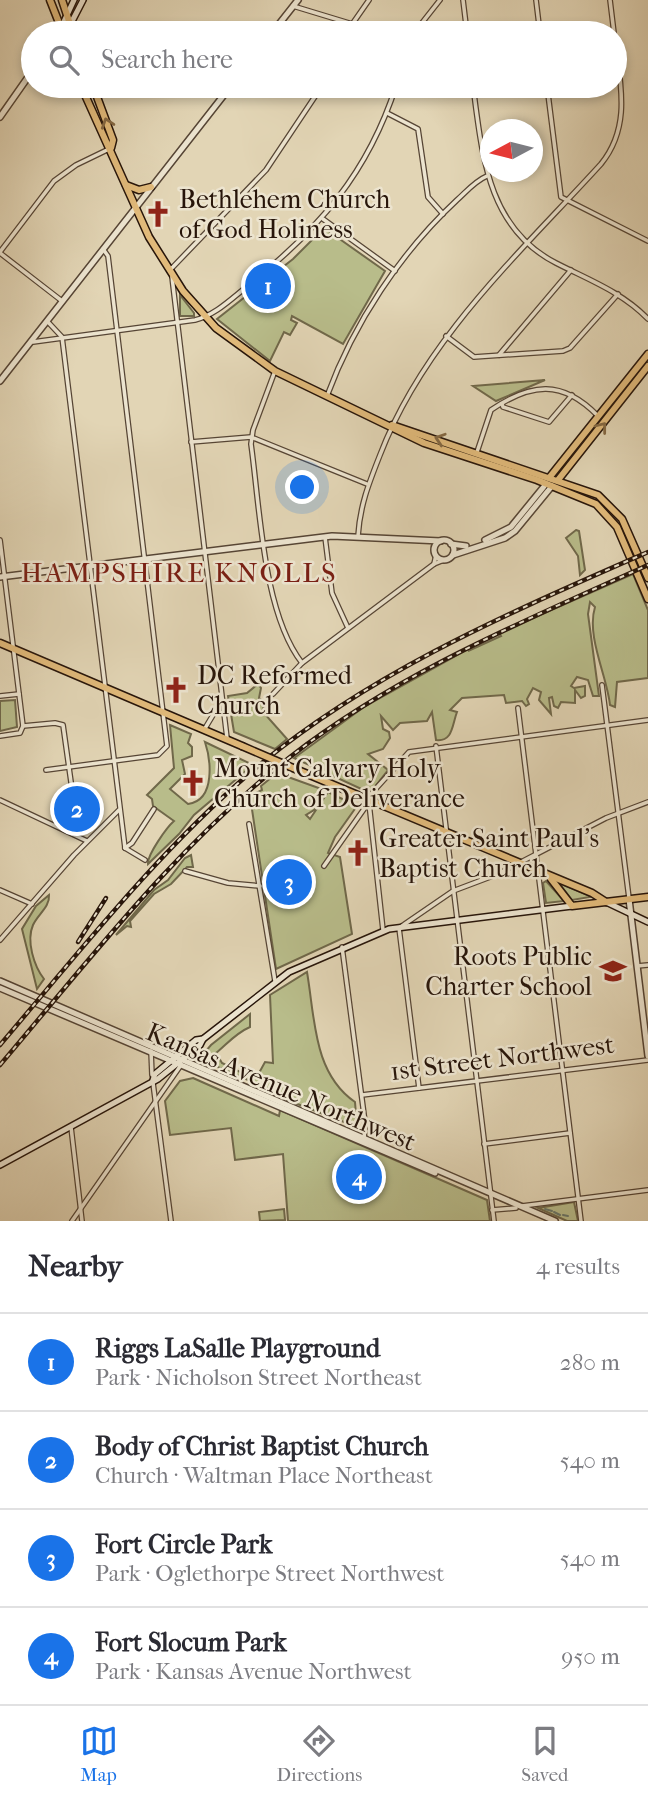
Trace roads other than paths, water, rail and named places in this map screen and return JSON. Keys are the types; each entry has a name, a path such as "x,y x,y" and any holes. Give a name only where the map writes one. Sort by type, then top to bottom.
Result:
{"main road":[{"path":"50,0 58,21"},
{"path":"62,0 70,21"},
{"path":"86,98 105,142 111,148 135,208 170,272 205,317 242,349 275,371 424,443 582,497 607,514 621,534 648,599"},
{"path":"97,98 113,140 111,148"},
{"path":"126,185 139,190 151,187"},
{"path":"549,485 551,477 648,354"},
{"path":"549,485 559,480 648,366"},
{"path":"391,425 594,492 615,509 648,578"},
{"path":"0,643 550,878 592,893 606,902"},
{"path":"550,878 572,906 648,897"}],"street":[{"path":"66,21 74,0"},
{"path":"72,21 83,0"},
{"path":"281,21 298,0"},
{"path":"352,21 369,0"},
{"path":"423,21 440,0"},
{"path":"463,0 466,21"},
{"path":"536,0 539,21"},
{"path":"610,0 613,21"},
{"path":"293,6 340,21"},
{"path":"0,117 21,89"},
{"path":"0,381 221,98"},
{"path":"228,740 170,272 266,170 314,98"},
{"path":"30,342 205,317 283,258 323,218 357,172 392,98"},
{"path":"475,98 480,134"},
{"path":"549,98 561,195 648,241"},
{"path":"358,536 360,508 367,484 391,425 418,375 446,336 604,160 618,134 622,98"},
{"path":"386,113 418,129 428,197 443,214"},
{"path":"62,301 0,252 54,181 76,165 111,148"},
{"path":"327,396 358,329 395,271 443,214 480,181"},
{"path":"489,182 504,215 529,244 549,259 618,294 648,319"},
{"path":"323,218 395,271"},
{"path":"46,770 158,755 166,749 164,713 108,256 103,248"},
{"path":"499,355 571,270"},
{"path":"446,336 470,356 566,351 618,294"},
{"path":"47,321 62,337 125,848"},
{"path":"275,371 251,437 277,617 288,643 302,663"},
{"path":"477,452 491,410 540,386 572,395 598,415"},
{"path":"502,404 503,407 549,422 572,395"},
{"path":"191,442 251,437 367,484"},
{"path":"2,577 325,537 358,536 441,541 464,547 503,533 549,485"},
{"path":"274,694 302,663 434,564 505,538 515,531 549,485"},
{"path":"325,537 332,593 348,628"},
{"path":"0,540 2,577 23,726 20,733 0,736"},
{"path":"434,564 435,552 441,541"},
{"path":"428,542 444,560"},
{"path":"451,544 453,555"},
{"path":"16,663 26,654"},
{"path":"602,685 648,1058"},
{"path":"0,696 19,694"},
{"path":"204,730 223,698"},
{"path":"518,708 581,1221"},
{"path":"324,866 406,753 436,746 648,720"},
{"path":"23,726 55,723 63,725 72,789"},
{"path":"436,746 494,1221"},
{"path":"0,800 87,841"},
{"path":"369,801 383,930"},
{"path":"400,928 453,891 518,864 618,813 648,802"},
{"path":"125,848 132,844 155,809"},
{"path":"0,940 87,841 119,810"},
{"path":"249,824 275,981"},
{"path":"125,848 145,860"},
{"path":"186,872 228,883 260,886"},
{"path":"0,890 32,904"},
{"path":"606,902 648,922"},
{"path":"0,1165 153,1080 155,1074 177,1061 275,981 342,947 383,930 572,906"},
{"path":"400,928 419,1088"},
{"path":"342,947 362,1095 364,1140"},
{"path":"637,966 648,965"},
{"name":"Kansas Avenue Northwest","path":"0,981 177,1061 555,1221"},
{"name":"Kansas Avenue Northwest","path":"0,988 151,1049"},
{"path":"151,1049 171,1221"},
{"name":"1st Street Northwest","path":"362,1095 648,1058"},
{"path":"72,1221 156,1104 177,1061"},
{"path":"71,1127 82,1221"},
{"path":"484,1144 570,1133"},
{"path":"492,1210 648,1190"},
{"name":"Kansas Avenue Northwest","path":"518,1207 547,1221"}],"waterway":[{"path":"545,1209 552,1211"},
{"path":"554,1212 560,1215"},
{"path":"563,1215 568,1216"}],"railway":[{"path":"0,1045 151,869 251,772 296,737 343,704 441,648 492,622 648,552"},
{"path":"0,1065 102,943 173,864 249,791 290,757 374,699 418,674 509,628 648,565"},
{"path":"78,942 106,898"}],"place":[{"name":"Bethlehem Church of God Holiness","path":"158,214"},
{"name":"Riggs LaSalle Playground","path":"268,286"},
{"name":"DC Reformed Church","path":"176,690"},
{"name":"Mount Calvary Holy Church of Deliverance","path":"193,783"},
{"name":"Body of Christ Baptist Church","path":"77,809"},
{"name":"Greater Saint Paul's Baptist Church","path":"358,853"},
{"name":"Fort Circle Park","path":"289,882"},
{"name":"Roots Public Charter School","path":"613,971"},
{"name":"Fort Slocum Park","path":"359,1177"}],"district":[{"name":"HAMPSHIRE KNOLLS","path":"179,572"}]}
